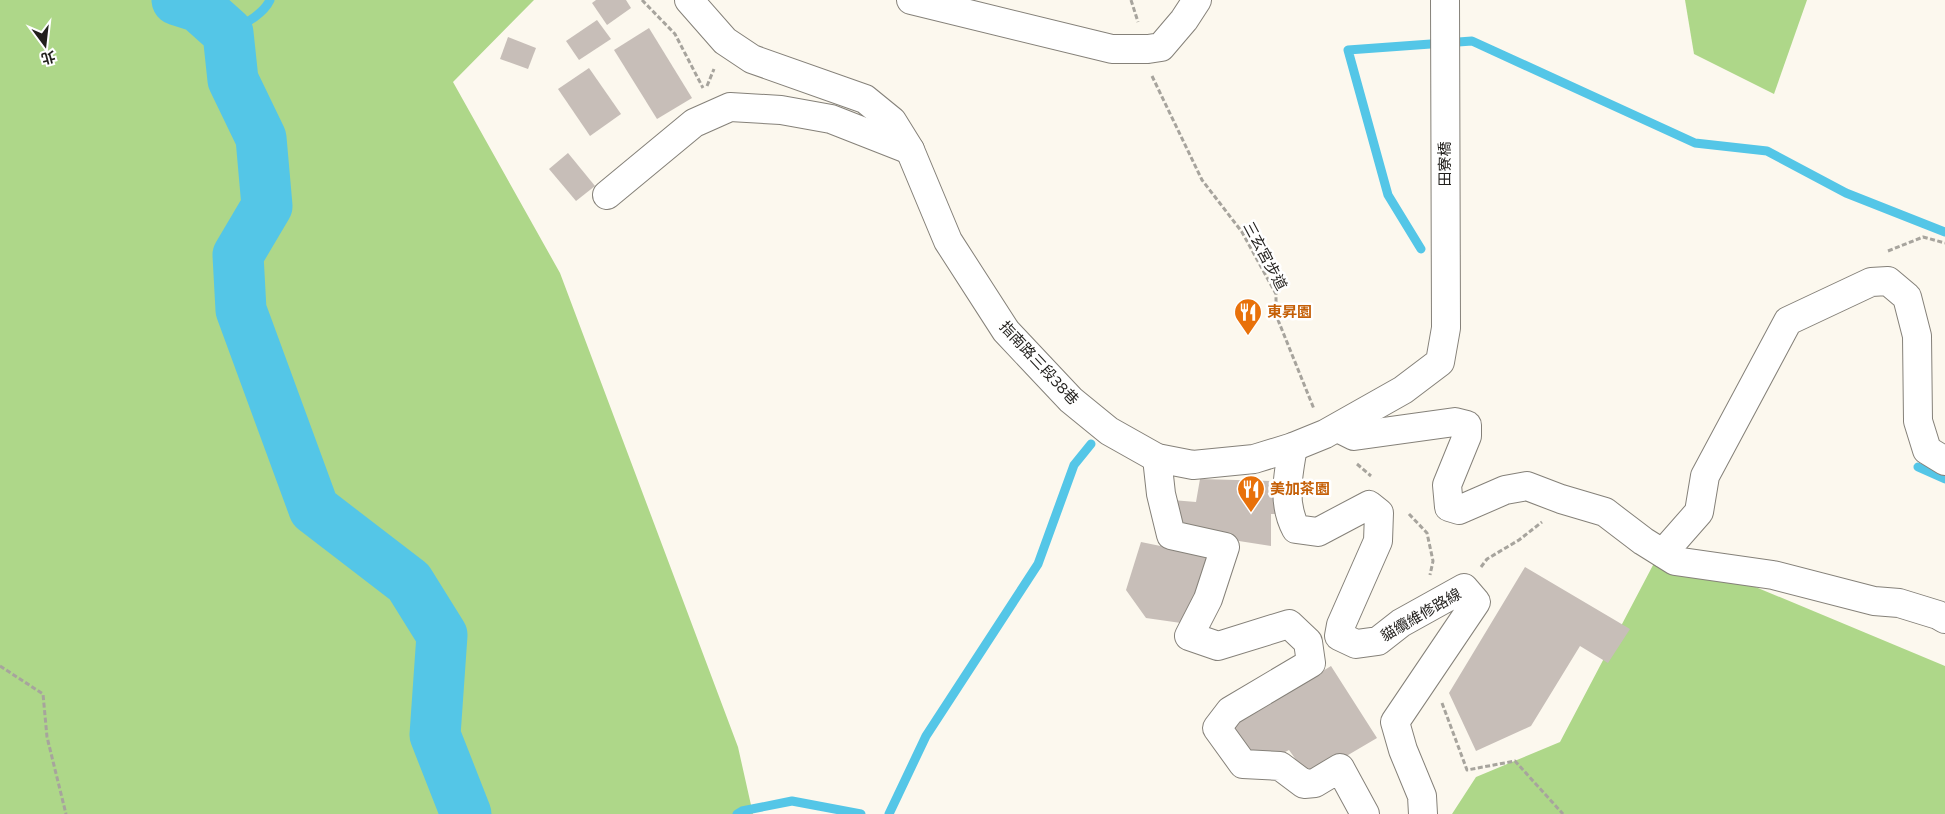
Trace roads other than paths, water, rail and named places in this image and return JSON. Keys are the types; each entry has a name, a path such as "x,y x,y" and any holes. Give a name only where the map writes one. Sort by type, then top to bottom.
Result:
{"street":[{"name":"指南路三段38巷","path":"689,0 725,42 752,59 866,99 892,121 910,150 948,241 1006,330 1071,400 1110,430 1157,458 1193,465 1254,459 1293,447 1332,431 1403,390 1440,362 1446,328"},
{"path":"911,0 1112,49 1162,47 1184,20 1197,0"},
{"name":"田寮橋","path":"1445,0 1446,328"},
{"path":"607,194 694,122 730,108 781,110 831,119 910,150"},
{"path":"1663,553 1698,512 1705,476 1788,321 1871,282 1888,281 1907,297 1917,336 1918,421 1927,450 1945,461"},
{"path":"1332,431 1354,436 1455,422 1467,424 1467,436 1446,485 1449,507 1459,510 1505,490 1527,486 1605,512 1643,541 1675,561 1773,574 1874,601 1899,603 1945,619"},
{"name":"貓纜維修路線","path":"1293,447 1286,486 1290,518 1296,529 1318,532 1369,505 1379,513 1378,541 1341,625 1338,636 1356,644 1378,641 1401,623 1464,588 1476,602 1395,722 1403,750 1422,796 1423,814"},
{"path":"1157,458 1161,494 1171,535 1225,547 1208,599 1189,636 1218,646 1289,624 1308,642 1311,663 1230,711 1217,728 1243,764 1280,766 1304,784 1316,783 1340,768 1365,814"}],"waterway":[{"path":"177,0 199,7 228,33 233,80 261,138 267,206 238,255 241,310 314,509 409,582 442,635 435,735 466,814"},
{"path":"228,33 257,15 270,0"},
{"path":"1421,249 1388,195 1348,50 1472,41 1695,143 1767,151 1846,193 1945,232"},
{"path":"889,814 926,736 1038,564 1074,465 1091,444"},
{"path":"1918,467 1945,479"},
{"path":"737,814 742,811 792,801 861,814"}],"place":[{"name":"東昇園","path":"1248,336"},
{"name":"美加茶園","path":"1251,513"}]}
